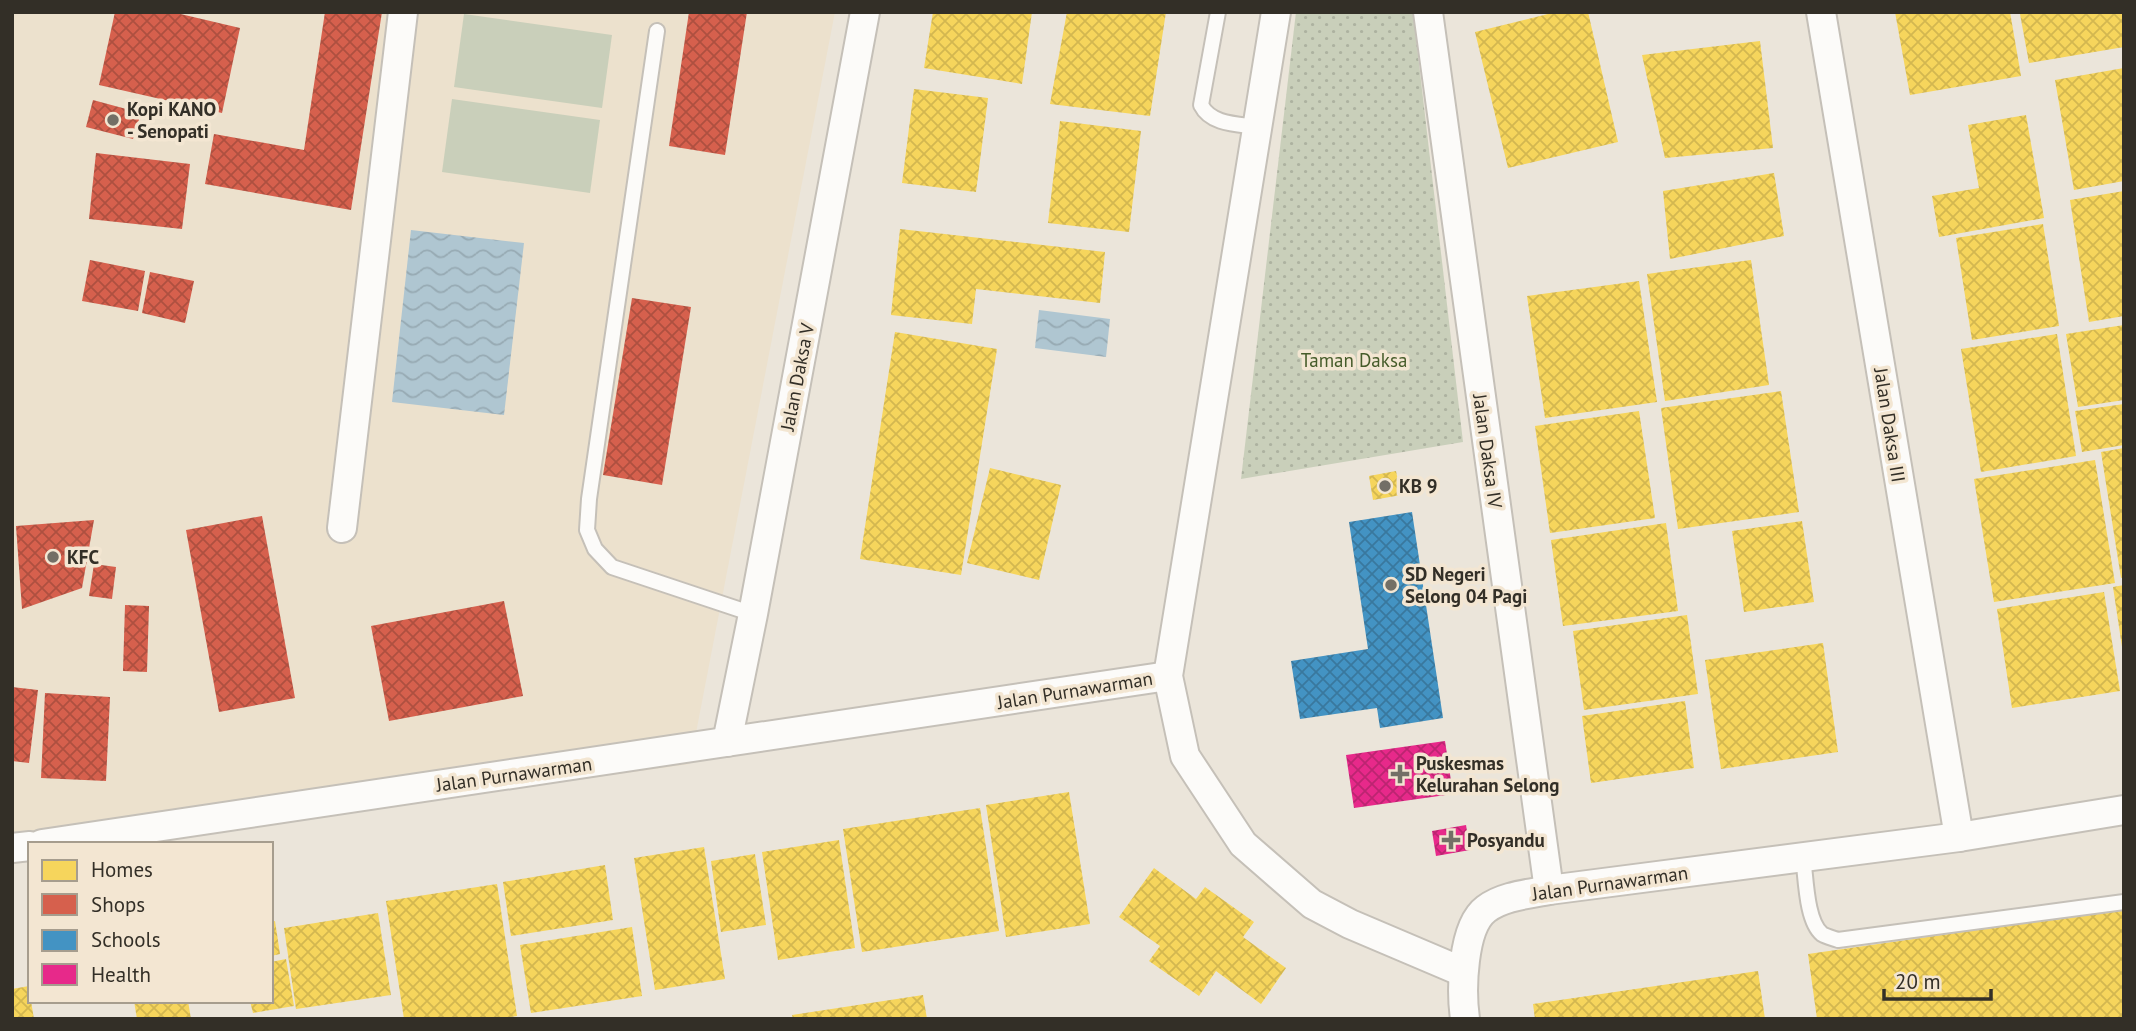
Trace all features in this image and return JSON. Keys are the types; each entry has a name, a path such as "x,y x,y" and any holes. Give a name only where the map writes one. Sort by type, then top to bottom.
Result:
{"street":[{"path":"342,528 403,12"},
{"name":"Jalan Daksa V","path":"727,742 865,12"},
{"path":"1168,676 1276,12"},
{"name":"Jalan Daksa IV","path":"1428,12 1549,890"},
{"name":"Jalan Daksa III","path":"1821,12 1959,837"},
{"name":"Jalan Purnawarman","path":"55,842 1168,676 1185,756 1243,845 1312,904 1350,925 1463,972 1477,920 1485,909 1502,901 1549,890 1959,837 2124,810"},
{"path":"1463,972 1465,1019"}],"lane":[{"path":"1218,12 1201,105 1205,114 1213,119 1258,127"},
{"path":"657,31 591,485 587,530 595,549 612,567 753,614"},
{"path":"1803,857 1810,912 1816,927 1824,936 1838,940 2124,902"}],"shaded area":[{"path":"12,12 835,12 690,764 133,842 28,842 28,857 12,859"}],"green space":[{"name":"Taman Daksa","path":"1296,12 1413,12 1463,442 1241,479"},
{"path":"464,14 612,35 602,108 454,87"},
{"path":"452,99 600,120 590,193 442,172"}],"water":[{"path":"411,230 524,243 504,415 392,402"},
{"path":"1039,310 1110,319 1106,357 1035,348"}],"building: Homes":[{"path":"933,12 1032,12 1022,84 924,68"},
{"path":"1067,12 1166,12 1150,116 1050,104"},
{"path":"1556,12 1588,12 1618,142 1508,168 1475,32"},
{"path":"1895,12 2010,12 2021,76 1910,95"},
{"path":"2124,12 2124,47 2029,63 2020,14"},
{"path":"1760,41 1773,148 1665,158 1642,55"},
{"path":"2124,68 2124,181 2074,190 2055,80"},
{"path":"914,89 988,98 976,192 902,183"},
{"path":"2026,115 2044,218 1939,237 1932,196 1979,188 1968,125"},
{"path":"1060,121 1141,131 1129,232 1048,223"},
{"path":"1774,173 1784,236 1670,259 1663,191"},
{"path":"2124,191 2124,316 2089,322 2070,200"},
{"path":"2043,224 2059,326 1972,340 1956,238"},
{"path":"900,229 1105,252 1100,303 976,289 972,324 891,315"},
{"path":"1751,260 1769,385 1665,401 1647,274"},
{"path":"1639,281 1657,402 1545,418 1527,296"},
{"path":"2124,325 2124,400 2078,407 2066,334"},
{"path":"895,332 997,349 961,575 860,559"},
{"path":"2057,334 2076,456 1981,472 1961,349"},
{"path":"1781,391 1799,512 1678,529 1661,408"},
{"path":"2124,404 2124,445 2082,452 2075,411"},
{"path":"1639,411 1655,518 1550,533 1535,426"},
{"path":"2124,448 2124,577 2121,578 2101,452"},
{"path":"2095,460 2115,583 1994,602 1974,479"},
{"path":"990,468 1061,485 1039,580 967,563"},
{"name":"KB 9","path":"1396,471 1401,495 1373,500 1369,476"},
{"path":"1802,521 1814,602 1744,612 1732,531"},
{"path":"1666,523 1678,611 1563,626 1551,540"},
{"path":"2124,585 2124,647 2122,647 2113,587"},
{"path":"2104,592 2120,691 2012,708 1997,609"},
{"path":"1687,615 1698,694 1584,710 1573,631"},
{"path":"1823,643 1838,752 1721,769 1705,660"},
{"path":"1685,701 1694,768 1591,783 1582,716"},
{"path":"1069,792 1090,924 1006,937 986,805"},
{"path":"980,808 999,931 862,952 843,829"},
{"path":"839,840 855,948 778,960 762,852"},
{"path":"704,847 725,979 655,990 634,858"},
{"path":"755,854 766,925 721,932 711,861"},
{"path":"605,865 613,920 511,936 503,882"},
{"path":"1154,868 1196,899 1205,887 1254,922 1243,937 1286,968 1261,1004 1216,971 1199,996 1149,961 1160,946 1119,917"},
{"path":"497,884 517,1016 500,1019 404,1019 386,901"},
{"path":"2124,909 2124,1019 1817,1019 1808,954"},
{"path":"378,913 391,995 296,1009 284,928"},
{"path":"273,922 280,954 273,956"},
{"path":"632,927 642,996 531,1013 520,945"},
{"path":"286,959 294,1006 253,1013 250,1003 273,1003 273,962"},
{"path":"1758,971 1765,1019 1535,1019 1533,1004"},
{"path":"28,986 28,1003 31,1003 34,1019 12,1019 12,989"},
{"path":"923,995 927,1019 793,1019 792,1015"},
{"path":"134,1003 188,1003 191,1019 137,1019"}],"building: Shops":[{"path":"115,12 172,12 240,28 222,113 99,85"},
{"path":"325,12 382,12 351,210 205,184 214,134 304,150"},
{"path":"689,12 747,12 725,155 669,146"},
{"name":"Kopi KANO - Senopati","path":"93,100 141,113 133,139 86,127"},
{"path":"96,153 190,164 182,229 89,219"},
{"path":"90,260 145,271 138,311 82,301"},
{"path":"150,272 194,281 185,323 142,313"},
{"path":"632,298 691,307 662,485 603,475"},
{"path":"262,516 295,698 219,712 186,530"},
{"name":"KFC","path":"94,520 82,588 22,609 16,526"},
{"path":"94,564 116,567 112,599 89,596"},
{"path":"504,601 523,696 389,721 371,626"},
{"path":"125,605 149,606 147,672 123,671"},
{"path":"12,687 38,690 29,763 12,761"},
{"path":"45,693 110,697 106,781 41,778"}],"building: Schools":[{"name":"SD Negeri Selong 04 Pagi","path":"1412,512 1443,718 1380,728 1377,708 1300,719 1291,661 1368,649 1349,522"}],"building: Health":[{"name":"Puskesmas Kelurahan Selong","path":"1445,741 1453,794 1354,808 1346,755"},
{"name":"Posyandu","path":"1466,825 1470,850 1436,856 1432,831"}],"place":[{"name":"Kopi KANO - Senopati","path":"113,120"},
{"name":"KB 9","path":"1385,486"},
{"name":"KFC","path":"53,557"},
{"name":"SD Negeri Selong 04 Pagi","path":"1391,585"},
{"name":"Puskesmas Kelurahan Selong","path":"1400,774"},
{"name":"Posyandu","path":"1451,840"}]}
